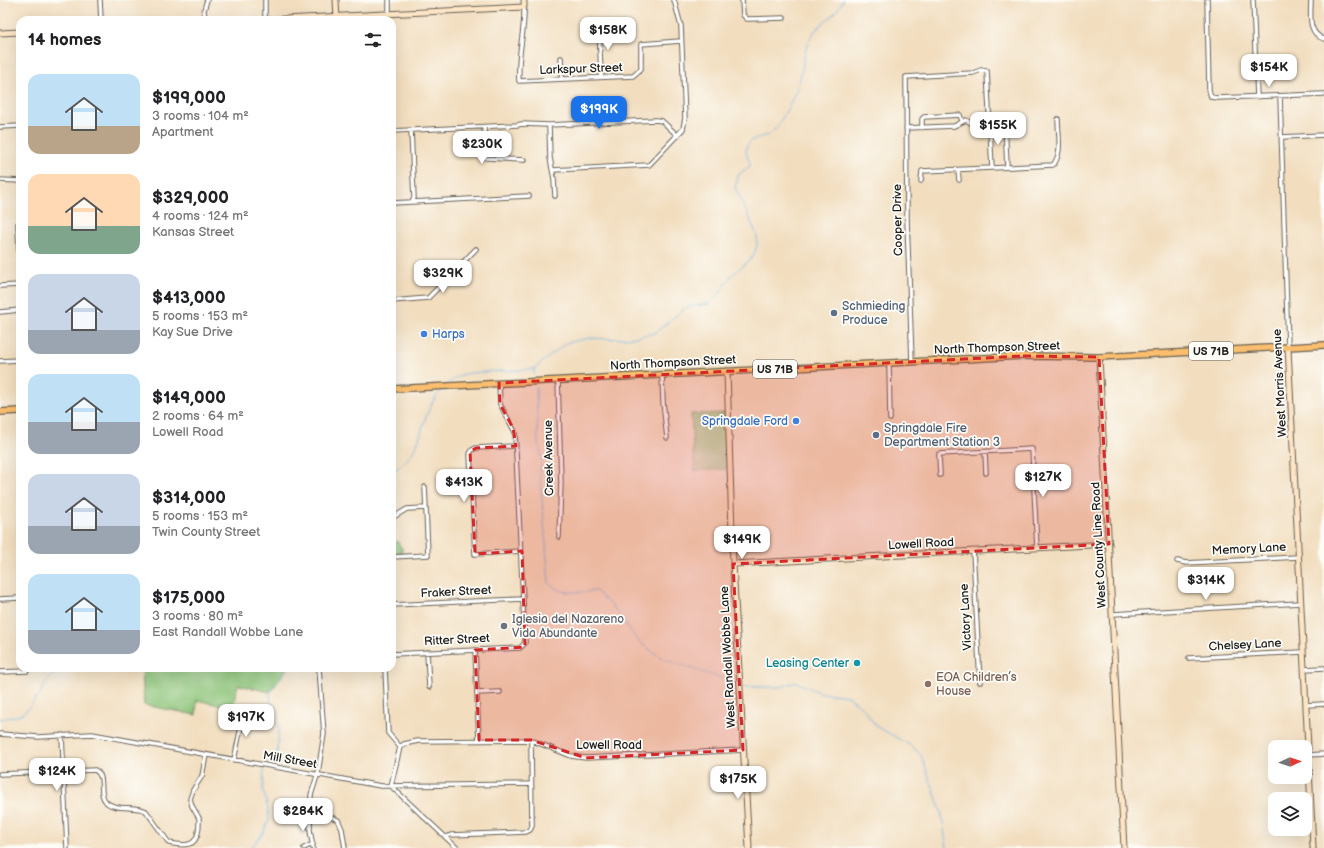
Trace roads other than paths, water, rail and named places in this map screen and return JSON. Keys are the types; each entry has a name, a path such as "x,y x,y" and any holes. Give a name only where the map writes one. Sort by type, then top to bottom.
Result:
{"main road":[{"name":"US 71B","path":"1099,357 1324,345"},
{"name":"North Thompson Street","path":"396,389 1023,356 1099,357"},
{"path":"0,412 16,411"}],"street":[{"path":"100,0 100,16"},
{"path":"205,16 204,10 207,0"},
{"path":"265,0 265,16"},
{"path":"336,0 337,16"},
{"path":"389,0 389,14"},
{"path":"363,16 389,14 510,7 524,6 522,0 510,7"},
{"path":"553,170 649,166 678,136 684,125 680,22 674,0"},
{"path":"742,0 743,14 747,19 784,18"},
{"path":"1207,0 1209,90 1212,97 1257,97 1324,94"},
{"path":"1253,0 1257,97"},
{"path":"1311,0 1311,26 1315,34 1324,39"},
{"name":"Larkspur Street","path":"524,6 524,26 518,59 519,81 631,77 637,74 641,69 640,46 647,42 681,41"},
{"path":"599,25 602,77"},
{"path":"0,33 16,32"},
{"path":"561,58 562,79"},
{"name":"Cooper Drive","path":"912,362 907,219 906,77 973,73 986,70 990,124"},
{"name":"West Morris Avenue","path":"1280,96 1288,347 1307,740"},
{"path":"922,128 924,117 960,115 962,121"},
{"path":"921,181 922,172 1053,165 1059,152 1058,119"},
{"path":"396,131 522,124 549,125 656,120 662,121 678,136"},
{"path":"906,128 954,126 962,121 969,121 974,125 1005,123 1007,167"},
{"path":"990,124 992,168"},
{"path":"549,125 550,158 553,170 555,196"},
{"path":"0,127 16,126"},
{"path":"484,127 486,158 524,160"},
{"path":"411,130 414,198 412,202"},
{"path":"1282,137 1324,135"},
{"path":"958,170 959,180"},
{"path":"0,180 16,181"},
{"path":"396,203 529,196"},
{"path":"396,301 428,298 476,249"},
{"path":"0,286 16,285"},
{"path":"0,312 16,310"},
{"name":"West County Line Road","path":"1099,357 1124,848"},
{"path":"0,361 16,360"},
{"path":"889,363 890,419"},
{"name":"West Randall Wobbe Lane","path":"727,371 733,564 749,848"},
{"path":"662,374 666,438"},
{"name":"Creek Avenue","path":"558,380 561,481 559,537"},
{"path":"499,383 500,404 513,428 516,446 522,599"},
{"path":"516,446 474,449 470,452 470,461 475,554 521,551"},
{"path":"940,475 940,454 1032,449 1038,548"},
{"path":"985,452 986,473"},
{"path":"396,557 428,555 424,487"},
{"path":"396,516 407,509 425,508"},
{"name":"Lowell Road","path":"733,564 1109,544"},
{"name":"Victory Lane","path":"973,551 980,682"},
{"name":"Memory Lane","path":"1177,561 1186,562 1298,557"},
{"path":"0,599 16,598"},
{"name":"Fraker Street","path":"396,604 522,599"},
{"name":"Ritter Street","path":"396,654 523,646 522,599"},
{"path":"1113,614 1300,603"},
{"path":"475,650 479,740"},
{"path":"427,652 429,687"},
{"name":"Chelsey Lane","path":"1189,658 1303,652"},
{"path":"1304,669 1324,668"},
{"path":"0,672 16,671"},
{"path":"304,848 313,846 310,818 311,790 317,775 324,734 319,672"},
{"path":"385,672 388,733 400,747 391,786 457,848"},
{"path":"477,693 500,692"},
{"path":"1306,705 1324,704"},
{"path":"234,760 244,713"},
{"name":"Mill Street","path":"0,734 38,737 92,734 381,786 531,784"},
{"path":"62,735 67,848"},
{"path":"446,837 451,835 526,832 530,830 532,826 531,740"},
{"name":"Lowell Road","path":"400,747 404,744 418,741 531,740 571,756 586,758 743,750"},
{"path":"1312,755 1324,754"},
{"path":"0,774 64,770 95,770 102,779 103,795 106,802 113,805 146,811 169,843 186,846 192,844 196,838 199,818 190,799 193,790 202,776 206,755"},
{"name":"West Morris Avenue","path":"1310,784 1313,848"},
{"path":"310,818 331,817 340,822 345,848"}],"waterway":[{"path":"448,383 459,376 469,373 534,369 566,343 590,338 610,339 636,337 655,333 684,309 709,304 719,294 731,276 753,257 757,245 757,237 753,226 735,187 739,174 750,166 746,152 747,146 754,139 770,134 780,122 800,80 810,38 815,31 837,10 843,0"},
{"path":"534,369 534,375"},
{"path":"536,387 538,443 542,459 540,474 549,583 565,592 596,591 614,608 638,641 663,659 718,677 736,685"},
{"path":"396,469 412,454 429,410 443,388"},
{"path":"0,719 18,716 27,710 50,677 59,672"},
{"path":"266,764 277,755 279,727 271,707 270,692 285,672"},
{"path":"742,687 781,687 796,682 821,693 848,696 863,708 877,727 910,745 921,755 941,811 947,848"},
{"path":"251,848 263,833 269,820 263,789 264,768"}],"place":[{"name":"Schmieding Produce","path":"834,313"},
{"name":"Harps","path":"424,334"},
{"name":"Springdale Ford","path":"796,421"},
{"name":"Springdale Fire Department Station 3","path":"876,435"},
{"name":"Iglesia del Nazareno Vida Abundante","path":"504,626"},
{"name":"Leasing Center","path":"857,663"},
{"name":"EOA Children’s House","path":"928,684"}]}
